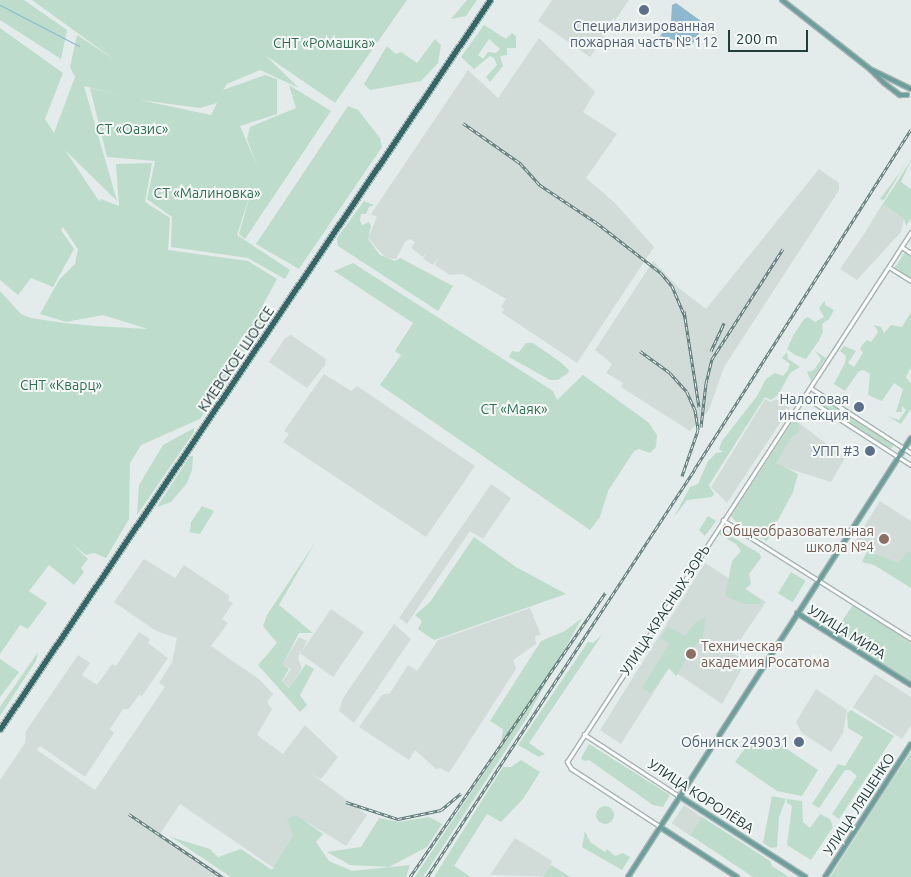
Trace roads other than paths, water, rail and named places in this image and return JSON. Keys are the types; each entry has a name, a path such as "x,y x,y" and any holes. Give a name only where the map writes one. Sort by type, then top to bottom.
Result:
{"highway":[{"name":"КИЕВСКОЕ ШОССЕ","path":"0,729 490,0"}],"main road":[{"path":"782,0 870,69 900,96 907,95 911,90 870,69"},
{"path":"884,83 887,77"},
{"path":"905,88 907,95"},
{"path":"628,877 911,438"},
{"name":"УЛИЦА МИРА","path":"797,614 911,685"},
{"name":"УЛИЦА ЛЯШЕНКО","path":"825,877 911,744"},
{"name":"УЛИЦА КОРОЛЁВА","path":"679,796 805,877"},
{"path":"660,827 737,877"}],"street":[{"name":"УЛИЦА КРАСНЫХ ЗОРЬ","path":"660,827 575,773 566,762 911,232"},
{"path":"902,247 911,253"},
{"path":"889,267 911,281"},
{"path":"811,388 911,454"},
{"path":"804,396 911,465"},
{"name":"УЛИЦА МИРА","path":"722,520 911,639"},
{"name":"УЛИЦА КОРОЛЁВА","path":"584,734 679,796"}],"water":[{"path":"676,3 705,24 692,45 679,44 678,41 660,36 671,22 672,5"}],"waterway":[{"path":"0,5 79,46"}],"railway":[{"path":"463,123 520,163 540,185 597,223 661,273 672,286 685,317"},
{"path":"427,877 694,470 911,129"},
{"path":"701,427 706,383 712,359 783,249"},
{"path":"684,311 699,407"},
{"path":"711,351 724,323"},
{"path":"640,351 670,373 687,392 695,410 698,430 682,476"},
{"path":"410,877 605,593"},
{"path":"346,802 398,819 441,810 461,793"},
{"path":"129,814 222,877"}],"place":[{"name":"Специализированная пожарная часть № 112","path":"644,10"},
{"name":"Налоговая инспекция","path":"859,407"},
{"name":"УПП #3","path":"870,451"},
{"name":"Общеобразовательная школа №4","path":"884,539"},
{"name":"Техническая академия Росатома","path":"691,654"},
{"name":"Обнинск 249031","path":"799,742"}],"park label":[{"name":"СНТ «Ромашка»","path":"324,43"},
{"name":"СТ «Оазис»","path":"132,129"},
{"name":"СТ «Малиновка»","path":"207,193"},
{"name":"СНТ «Кварц»","path":"61,385"},
{"name":"СТ «Маяк»","path":"514,409"}]}
